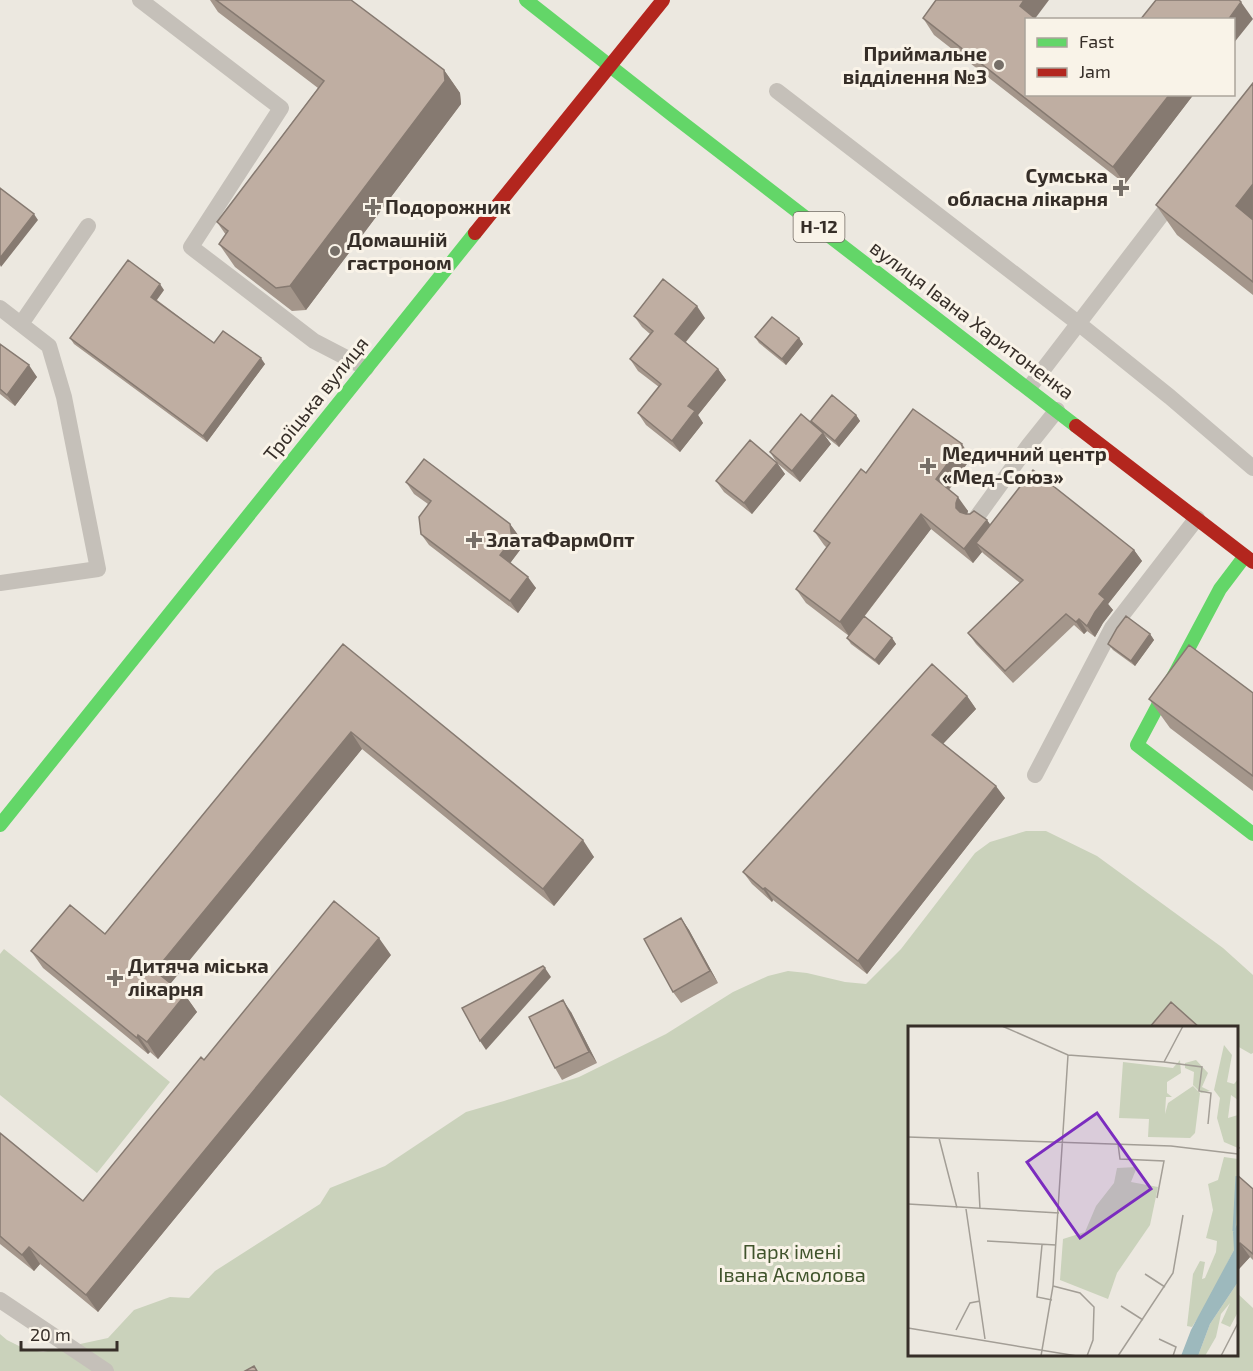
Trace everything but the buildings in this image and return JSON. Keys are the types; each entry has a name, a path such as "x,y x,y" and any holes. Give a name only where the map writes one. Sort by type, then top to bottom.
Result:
{"main road":[{"name":"вулиця Івана Харитоненка","path":"526,0 1249,559"},
{"name":"Троїцька вулиця","path":"0,825 663,0"},
{"path":"1249,559 1220,589 1137,744 1253,834"}],"lane":[{"path":"140,0 281,108 191,247 314,341 366,368"},
{"path":"777,91 1078,323 1253,468"},
{"path":"1029,388 1188,180"},
{"path":"21,324 88,226"},
{"path":"0,308 49,346 64,396 98,569 0,583"},
{"path":"976,518 1057,410"},
{"path":"1035,775 1112,628 1197,518"},
{"path":"0,1300 106,1371"}],"green space":[{"name":"Парк імені Івана Асмолова","path":"1026,831 1046,831 1097,856 1223,948 1253,975 1253,1053 1238,1047 1238,1026 908,1026 908,1356 1238,1356 1238,1294 1253,1308 1253,1371 0,1371 0,1334 25,1349 43,1352 108,1338 134,1310 170,1297 189,1298 215,1271 320,1204 330,1188 385,1166 466,1112 579,1077 666,1034 733,992 768,976 788,971 866,984 901,949 975,853 990,842"},
{"path":"4,949 170,1082 97,1173 0,1095 0,954"}],"traffic: fast":[{"path":"526,0 1076,426"},
{"path":"0,825 475,233"},
{"path":"1245,556 1220,589 1137,745 1253,834"}],"traffic: jam":[{"path":"475,233 663,0"},
{"path":"1076,426 1253,562"}],"place":[{"name":"Приймальне відділення №3","path":"999,65"},
{"name":"Сумська обласна лікарня","path":"1121,188"},
{"name":"Подорожник","path":"373,207"},
{"name":"Домашній гастроном","path":"335,251"},
{"name":"Медичний центр «Мед-Союз»","path":"928,466"},
{"name":"ЗлатаФармОпт","path":"474,540"},
{"name":"Дитяча міська лікарня","path":"115,978"}]}
